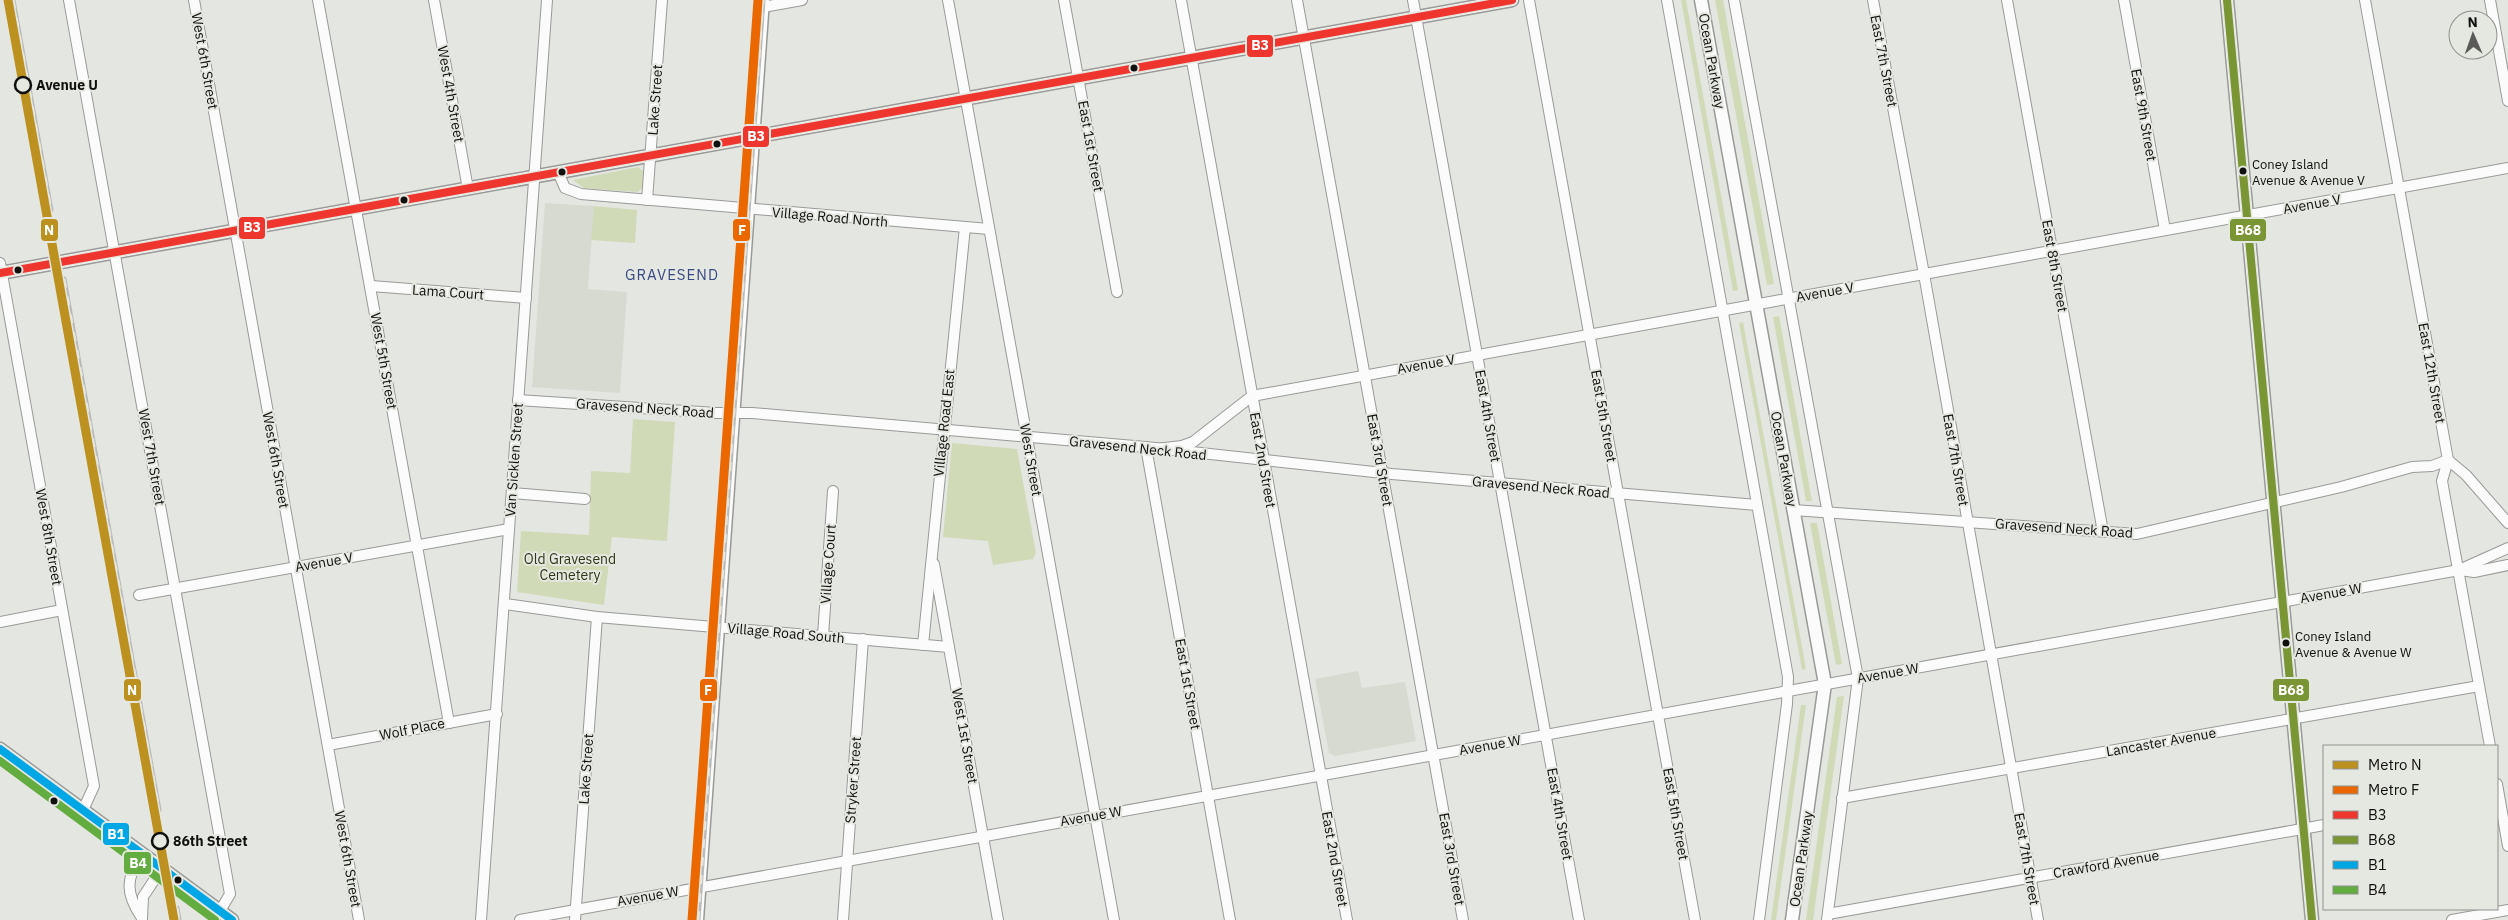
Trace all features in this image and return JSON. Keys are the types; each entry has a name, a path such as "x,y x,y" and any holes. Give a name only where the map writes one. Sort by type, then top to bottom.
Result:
{"main road":[{"path":"1,270 235,231 1512,0"},
{"name":"Ocean Parkway","path":"1701,0 1825,684 1792,920"},
{"path":"2228,0 2312,920"},
{"path":"697,920 735,413 747,210 763,3"},
{"path":"0,749 232,920"}],"street":[{"name":"West 7th Street","path":"69,0 230,894 220,912"},
{"name":"West 6th Street","path":"194,0 359,920"},
{"name":"West 5th Street","path":"318,0 449,723"},
{"name":"West 4th Street","path":"434,0 468,189"},
{"name":"Van Sicklen Street","path":"481,920 547,0"},
{"name":"Lake Street","path":"647,200 662,0"},
{"path":"763,3 802,0"},
{"name":"West Street","path":"948,0 1114,920"},
{"name":"East 1st Street","path":"1064,0 1117,292"},
{"name":"East 2nd Street","path":"1181,0 1346,920"},
{"name":"East 3rd Street","path":"1297,0 1463,920"},
{"name":"East 4th Street","path":"1413,0 1579,920"},
{"name":"East 5th Street","path":"1529,0 1695,920"},
{"path":"1666,0 1788,677 1789,691 1759,920"},
{"path":"1734,0 1858,678 1828,917"},
{"name":"East 7th Street","path":"1873,0 1924,274 2038,920"},
{"name":"East 8th Street","path":"2007,0 2103,532"},
{"name":"East 9th Street","path":"2124,0 2165,230"},
{"name":"East 12th Street","path":"2365,0 2448,460 2442,481 2490,745"},
{"path":"2490,0 2508,101"},
{"name":"Avenue V","path":"1151,448 1182,446 1193,442 1252,396 2508,168"},
{"name":"Village Road North","path":"558,172 566,188 581,194 964,228"},
{"path":"964,228 990,229"},
{"name":"Village Road East","path":"923,644 964,228"},
{"name":"West 8th Street","path":"1,270 94,786 83,810"},
{"name":"Lama Court","path":"371,286 526,298"},
{"name":"Gravesend Neck Road","path":"518,400 762,413 1151,448 1383,473 1757,505"},
{"name":"East 1st Street","path":"1151,448 1230,920"},
{"path":"2448,460 2466,475 2508,523"},
{"name":"Gravesend Neck Road","path":"1793,510 2137,534 2412,467 2432,466 2448,460"},
{"name":"Village Court","path":"823,636 833,491"},
{"path":"512,493 586,499"},
{"name":"Avenue V","path":"139,595 509,529"},
{"name":"Avenue W","path":"520,920 575,915 700,887 847,860 2459,570 2508,548"},
{"name":"West 1st Street","path":"931,552 998,920"},
{"name":"Avenue W","path":"2459,570 2474,572 2508,565"},
{"name":"Village Road South","path":"504,604 597,617 949,647"},
{"path":"0,622 62,610"},
{"name":"Lake Street","path":"575,915 597,617"},
{"name":"Stryker Street","path":"843,920 864,639"},
{"name":"Lancaster Avenue","path":"1842,798 2479,686"},
{"name":"Wolf Place","path":"328,745 497,714"},
{"path":"2498,795 2508,846"},
{"name":"Crawford Avenue","path":"1828,917 2323,825"},
{"path":"141,853 132,869 129,884 133,906 142,919"},
{"path":"142,919 143,897 162,868"},
{"path":"2452,920 2508,910"}],"shaded area":[{"path":"545,203 594,206 588,289 627,292 620,393 532,387"},
{"path":"1358,671 1362,688 1405,682 1416,741 1335,756 1329,753 1315,679"}],"green space":[{"path":"1681,0 1686,0 1738,290 1733,291"},
{"path":"1715,0 1723,0 1774,284 1767,285"},
{"path":"638,167 643,171 642,188 638,192 584,188 573,180"},
{"path":"594,206 637,210 635,243 591,240"},
{"path":"1779,316 1812,501 1806,501 1773,317"},
{"path":"1743,322 1806,669 1802,670 1739,323"},
{"name":"Old Gravesend Cemetery","path":"633,419 675,422 667,541 612,537 604,605 517,592 521,531 589,535 591,471 630,473"},
{"path":"952,443 1017,449 1036,553 1033,559 993,565 988,541 943,537"},
{"path":"1810,523 1817,523 1842,664 1836,665"},
{"path":"1844,696 1813,920 1806,920 1837,697"},
{"path":"1801,705 1806,705 1776,920 1771,920"}],"railway":[{"path":"13,0 51,210"},
{"path":"698,920 763,0"},
{"path":"64,279 159,810"},
{"path":"177,908 179,920"}],"metro line":[{"name":"N","path":"8,0 174,920"},
{"name":"F","path":"692,920 758,0"}],"transit line":[{"name":"B3","path":"0,273 1512,0"},
{"name":"B68","path":"2227,0 2312,920"},
{"name":"B1","path":"0,749 232,920"},
{"name":"B4","path":"0,761 215,920"}],"place":[{"name":"Avenue U","path":"23,85"},
{"name":"Coney Island Avenue & Avenue V","path":"2243,171"},
{"name":"Coney Island Avenue & Avenue W","path":"2286,643"},
{"name":"86th Street","path":"160,841"}],"district":[{"name":"GRAVESEND","path":"672,275"}]}
